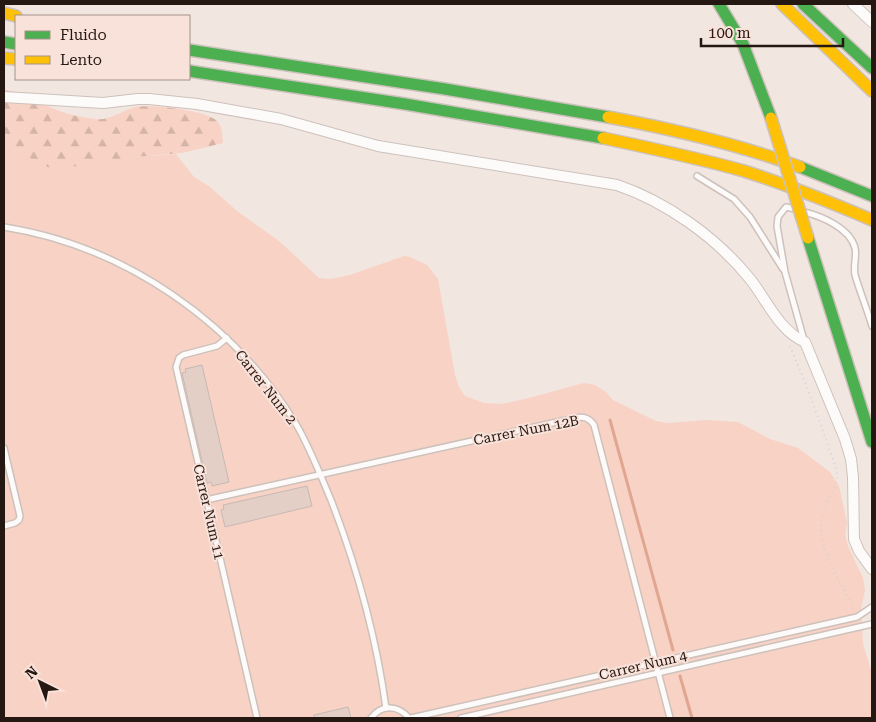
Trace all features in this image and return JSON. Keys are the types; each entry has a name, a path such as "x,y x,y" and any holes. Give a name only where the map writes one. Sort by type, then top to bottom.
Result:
{"main road":[{"path":"719,4 742,43 771,118 872,442"},
{"path":"782,4 872,91"},
{"path":"803,4 872,68"},
{"path":"190,50 494,97 635,121 754,152 872,196"},
{"path":"190,71 413,104 632,144 703,160 753,175 806,193 872,220"}],"street":[{"path":"853,4 872,22"},
{"path":"4,97 103,103 138,99 198,104 281,119 378,146 617,185 634,190 699,230 729,255 750,278 786,329 795,338 805,342 838,419 851,459 854,539 856,546 870,564"}],"lane":[{"path":"697,176 734,199 750,217 785,272"},
{"path":"805,342 785,272 777,226 778,217 786,207 814,214 840,228 850,237 856,249 855,273 872,326"},
{"name":"Carrer Num 2","path":"4,227 52,237 99,254 124,266 175,296 227,338 281,402 309,448 358,578 378,656 386,708"},
{"name":"Carrer Num 11","path":"227,338 217,346 183,355 179,358 176,367 257,718"},
{"name":"Carrer Num 12B","path":"206,500 576,418 583,417 590,420 594,425 670,718"},
{"path":"4,448 20,516 19,520 15,523 4,526"},
{"name":"Carrer Num 4","path":"410,718 857,616 872,607"},
{"name":"Carrer Num 4","path":"461,718 872,624"},
{"path":"371,718 377,711 386,708 398,709 410,718"}],"path":[{"path":"786,329 791,348 807,387 836,472 837,478 824,509 821,523 823,540 832,568 857,616"}],"green space":[{"path":"4,89 62,112 95,119 106,119 142,106 190,111 211,117 217,121 222,131 223,143 182,153 136,157 58,169 50,168 4,143"},
{"path":"4,143 43,165 58,169 124,158 176,154 194,177 210,187 237,211 279,241 319,278 331,279 350,275 404,256 427,265 438,279 455,375 459,387 465,396 484,403 501,404 584,383 595,385 606,392 613,400 656,421 668,423 707,420 738,422 770,439 798,448 830,472 839,486 847,523 845,534 848,546 863,578 865,590 861,609 863,644 872,673 872,718 4,718"}],"building":[{"path":"202,365 229,482 212,486 211,482 207,483 182,373 186,372 185,369"},
{"path":"307,486 312,506 225,527 221,510 224,509 223,505"},
{"path":"348,707 351,718 314,718 314,715"}],"waterway":[{"path":"610,420 673,650"},
{"path":"680,676 692,718"}],"traffic: fast":[{"path":"719,4 743,44 771,118"},
{"path":"803,4 872,68"},
{"path":"4,42 15,44"},
{"path":"190,50 445,89 608,117"},
{"path":"190,71 405,104 603,138"},
{"path":"800,167 872,196"},
{"path":"808,238 872,442"}],"traffic: slow":[{"path":"782,4 872,91"},
{"path":"4,13 15,16"},
{"path":"4,58 15,59"},
{"path":"608,117 705,138 753,151 800,167"},
{"path":"771,118 808,238"},
{"path":"603,138 692,157 744,171 809,194 872,220"}]}
